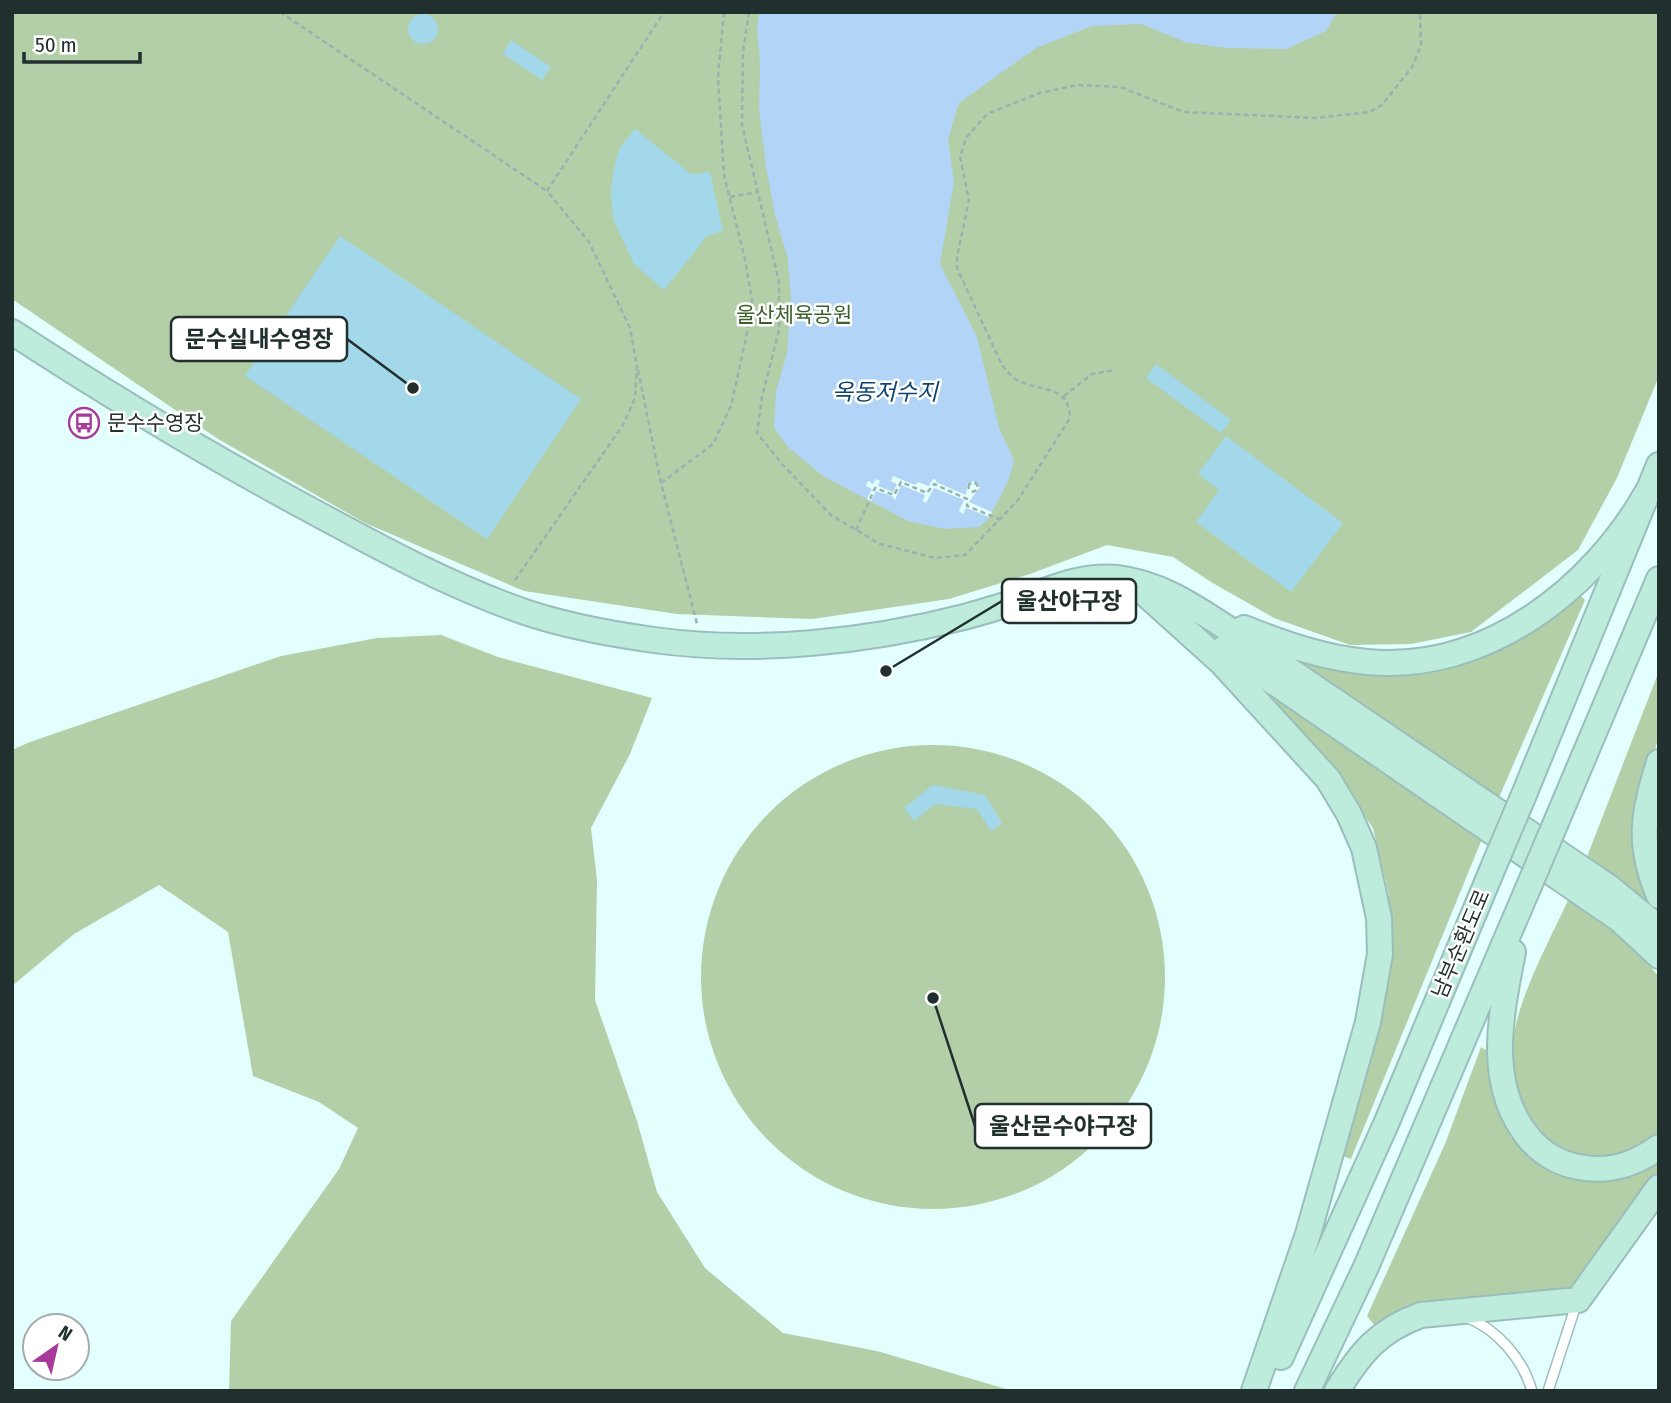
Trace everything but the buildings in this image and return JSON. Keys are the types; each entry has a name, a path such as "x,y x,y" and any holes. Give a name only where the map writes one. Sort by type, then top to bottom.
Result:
{"main road":[{"path":"12,332 166,430 404,561 528,613 655,640 699,645 796,645 841,640 959,618 994,609 1059,584 1088,577 1148,584 1264,636 1321,655 1370,663 1420,661 1489,641 1534,616 1578,581 1653,495 1659,464"},
{"name":"남부순환도로","path":"1266,1391 1386,1124 1653,495"},
{"name":"남부순환도로","path":"1307,1391 1366,1268 1659,579"},
{"path":"1128,582 1619,919 1659,956"},
{"path":"1128,582 1221,662 1328,779 1349,814 1364,848 1379,918 1380,954 1368,1022 1308,1234 1254,1391"},
{"path":"1178,597 1610,888 1659,928"},
{"path":"1557,820 1659,601"},
{"path":"1659,762 1647,802 1643,833 1649,868 1659,896"},
{"path":"1529,886 1515,942 1502,1018 1502,1084 1513,1116 1534,1144 1549,1156 1570,1166 1591,1170 1618,1168 1643,1158 1659,1147"},
{"path":"1337,1391 1358,1359 1381,1334 1411,1319 1440,1313 1578,1300 1659,1187"},
{"path":"1624,1237 1659,1199"}],"lane":[{"path":"1548,1391 1578,1300"},
{"path":"1440,1313 1474,1320 1490,1331 1517,1359 1527,1374 1532,1391"}],"path":[{"path":"280,12 547,191 589,242 629,328 661,483 697,624"},
{"path":"547,191 664,12"},
{"path":"661,483 713,444 731,406 753,306 745,259 724,175 718,77 724,12"},
{"path":"748,12 743,52 742,125 779,282 779,330 762,397 757,433 831,514 880,544 935,558 965,555 1000,519 1018,500 1070,418 1069,404 1064,396 1021,382 1002,365 957,268 969,200 960,157 966,138 987,114 1040,93 1077,85 1120,87 1184,112 1316,118 1369,112 1382,106 1412,67 1422,46 1420,12"},
{"path":"730,197 757,192"},
{"path":"515,580 623,425 635,398 637,367"},
{"path":"1064,396 1092,374 1115,370"},
{"path":"856,530 876,487 894,495 899,482 928,493 934,484 967,499"},
{"path":"971,491 967,506 1000,519"}],"green space":[{"name":"울산체육공원","path":"12,12 1659,12 1659,376 1617,478 1578,550 1471,632 1411,644 1350,645 1274,618 1173,557 1107,545 1030,574 949,599 812,619 677,614 524,591 365,523 218,439 12,299"},
{"path":"1580,595 1585,600 1497,802 1302,669 1308,660 1372,676 1434,672 1481,657"},
{"path":"441,635 498,657 652,698 630,754 591,828 597,880 595,1000 637,1121 657,1192 705,1268 783,1333 877,1351 1020,1391 229,1391 231,1321 339,1169 358,1128 319,1102 253,1076 228,932 159,885 74,934 12,986 12,750 281,656 377,638"},
{"path":"1659,671 1659,735 1638,812 1638,865 1651,910 1585,862"},
{"path":"1277,700 1482,839 1351,1159 1340,1155 1386,970 1389,896 1373,828 1324,759 1274,706"},
{"path":"933,745 978,749 1022,763 1062,784 1097,813 1126,848 1147,888 1161,932 1165,977 1161,1022 1147,1066 1126,1106 1097,1141 1062,1170 1022,1191 978,1205 933,1209 888,1205 844,1191 804,1170 769,1141 740,1106 719,1066 705,1022 701,977 705,932 719,888 740,848 769,813 804,784 844,763 888,749"},
{"path":"1569,898 1640,954 1659,977 1659,1131 1640,1148 1624,1156 1598,1160 1576,1156 1556,1147 1540,1131 1527,1112 1513,1067 1513,1043 1520,1008"},
{"path":"1481,1047 1489,1052 1491,1086 1511,1138 1544,1164 1659,1157 1659,1171 1567,1292 1375,1326 1367,1316 1445,1144"}],"water":[{"name":"옥동저수지","path":"759,12 1337,12 1326,31 1286,49 1226,48 1185,42 1141,24 1092,26 1036,48 959,103 948,139 954,182 940,264 977,337 999,428 1014,460 1009,479 987,520 979,527 945,529 908,521 823,476 788,447 774,428 776,392 787,353 791,299 788,259 775,215 759,109"}],"pier":[{"path":"893,476 915,485 918,482 929,486 933,479 966,495 967,484 973,481 980,487 969,502 992,512 989,517 966,508 963,514 959,511 964,500 934,488 926,503 923,501 925,495 901,485 895,500 892,496 876,491 871,501 867,499 872,489 866,486 868,481 873,484 876,479 880,481 878,486 893,492 897,484 891,481"}],"place":[{"name":"문수실내수영장","path":"413,388"},
{"name":"문수수영장","path":"84,423"},
{"name":"울산야구장","path":"886,671"},
{"name":"울산문수야구장","path":"933,998"}]}
